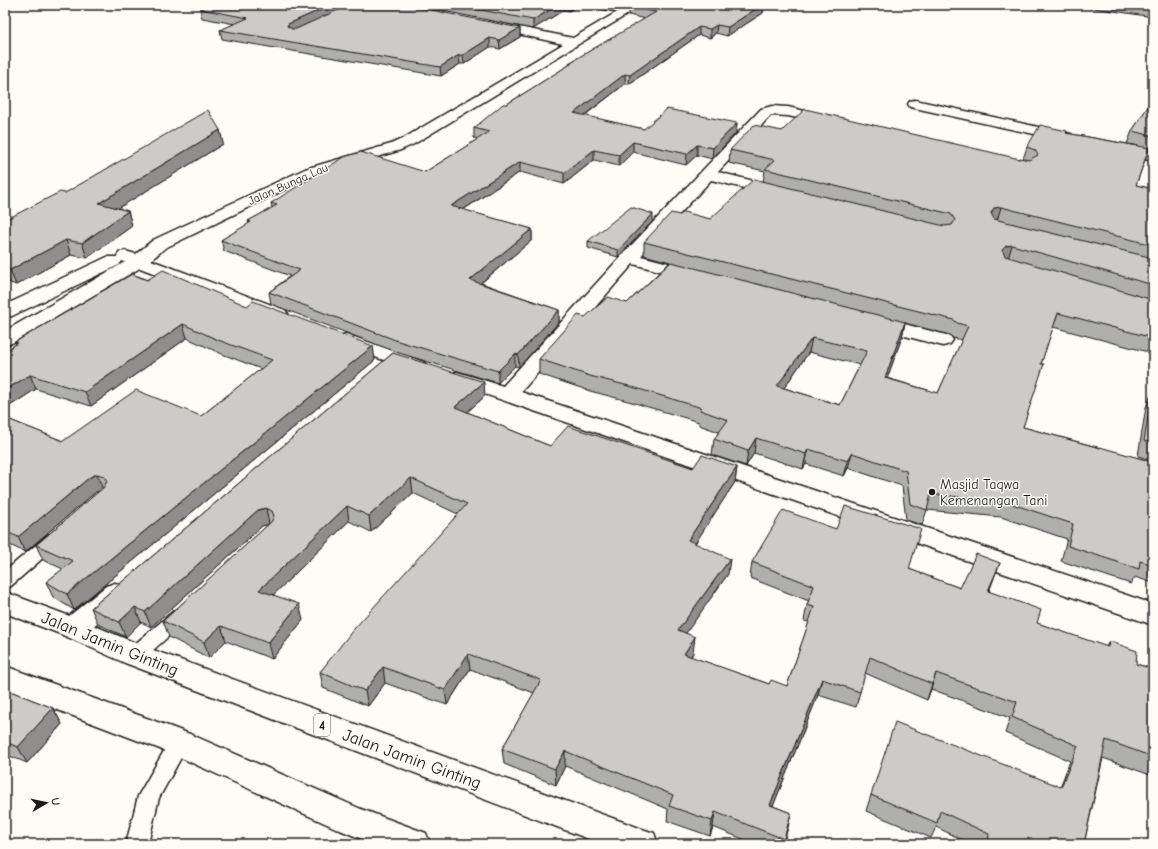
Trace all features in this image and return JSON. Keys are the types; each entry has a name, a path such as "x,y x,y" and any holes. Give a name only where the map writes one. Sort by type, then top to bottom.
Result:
{"main road":[{"name":"Jalan Bunga Lau","path":"5,339 132,258 160,244 310,172 396,148 632,6"},
{"path":"481,23 573,42"},
{"path":"915,104 1076,139"},
{"path":"507,394 629,258 766,112 771,110 780,110 841,124"},
{"path":"1107,146 1153,156"},
{"path":"707,174 790,195"},
{"path":"5,312 132,258 296,321"},
{"path":"629,258 713,280"},
{"path":"859,318 943,340"},
{"path":"333,335 392,358 507,394 1153,615"},
{"path":"374,373 392,358"},
{"path":"73,628 133,577"},
{"name":"Jalan Jamin Ginting","path":"5,602 73,628 135,656 642,844"},
{"path":"5,678 179,744 351,820 414,844"}],"lane":[{"path":"5,581 68,528"},
{"path":"135,656 191,605"},
{"path":"137,844 149,796 179,744"}],"building":[{"path":"210,5 331,5 288,24 287,26 292,29 296,29 349,5 406,5 520,28 499,40 490,38 440,67 220,30 248,18 200,9"},
{"path":"455,5 558,5 533,20"},
{"path":"632,5 762,5 728,27 717,25 710,29 699,27 630,75 625,74 574,113 644,129 667,109 737,123 713,148 697,145 687,154 633,142 619,155 594,150 564,173 520,162 451,206 532,229 470,280 559,310 518,355 515,354 498,371 398,341 269,292 300,270 221,240 251,222 248,221 277,205 271,203 344,157 361,152 425,172 489,132 474,128 503,104 507,104 572,63 569,63 656,12 629,7"},
{"path":"1124,5 1153,5 1153,9"},
{"path":"1153,99 1153,136 1132,131"},
{"path":"805,109 1020,159 1029,160 1038,155 1035,150 1027,147 1040,125 1067,131 1066,133 1149,148 1136,185 1153,189 1153,245 1001,207 994,208 991,213 994,219 1153,258 1153,285 1012,245 1006,246 1002,250 1005,256 1153,300 1153,338 1058,313 1041,364 1044,364 1023,427 1153,462 1153,565 1140,561 1139,569 1068,546 1073,524 1006,502 931,494 927,510 910,504 906,471 852,453 848,461 808,449 806,454 756,438 748,451 714,439 728,420 700,410 702,408 590,376 539,359 578,315 585,317 608,297 627,303 671,262 905,322 885,378 938,393 968,326 957,323 954,320 644,242 671,213 680,215 684,212 710,219 754,179 944,226 952,225 955,220 951,214 765,169 775,160 730,150 754,125 782,131","holes":["812,338 867,351 840,405 777,386"]},
{"path":"208,110 220,130 99,203 128,211 82,243 66,240 10,270 5,268 5,220 60,192 65,193"},
{"path":"631,207 653,214 618,250 588,241"},
{"path":"163,270 247,306 253,301 373,346 67,594 46,582 73,561 36,545 104,487 107,481 104,476 97,474 90,477 18,537 5,531 5,418 63,441 136,390 201,416 272,360 218,340 183,324 85,392 30,375 5,390 5,351 18,343 15,342 132,274 147,280"},
{"path":"393,353 484,382 455,407 550,446 568,426 693,468 702,455 737,467 688,540 730,559 678,630 695,637 684,654 769,684 771,680 787,686 814,607 807,605 814,586 752,562 783,510 836,529 845,506 921,529 909,569 960,588 976,554 1000,563 988,591 1041,610 1037,623 1108,647 1109,641 1137,651 1136,664 1153,669 1153,757 1106,740 1084,844 988,844 989,834 940,811 937,823 871,795 895,722 1061,787 1078,746 1012,717 1017,702 936,673 932,684 870,657 860,692 822,679 770,805 791,813 784,839 715,812 712,821 669,806 673,795 565,751 555,769 502,749 541,680 468,654 445,690 383,667 365,691 320,672 353,630 467,504 411,478 369,516 347,506 259,590 299,604 268,643 221,626 204,642 163,621 272,521 274,516 272,511 266,508 258,510 145,612 135,607 119,622 91,608"},
{"path":"1153,392 1153,443 1144,441"},
{"path":"5,689 53,708 18,747 5,742"}],"place":[{"name":"Masjid Taqwa Kemenangan Tani","path":"932,492"}]}
